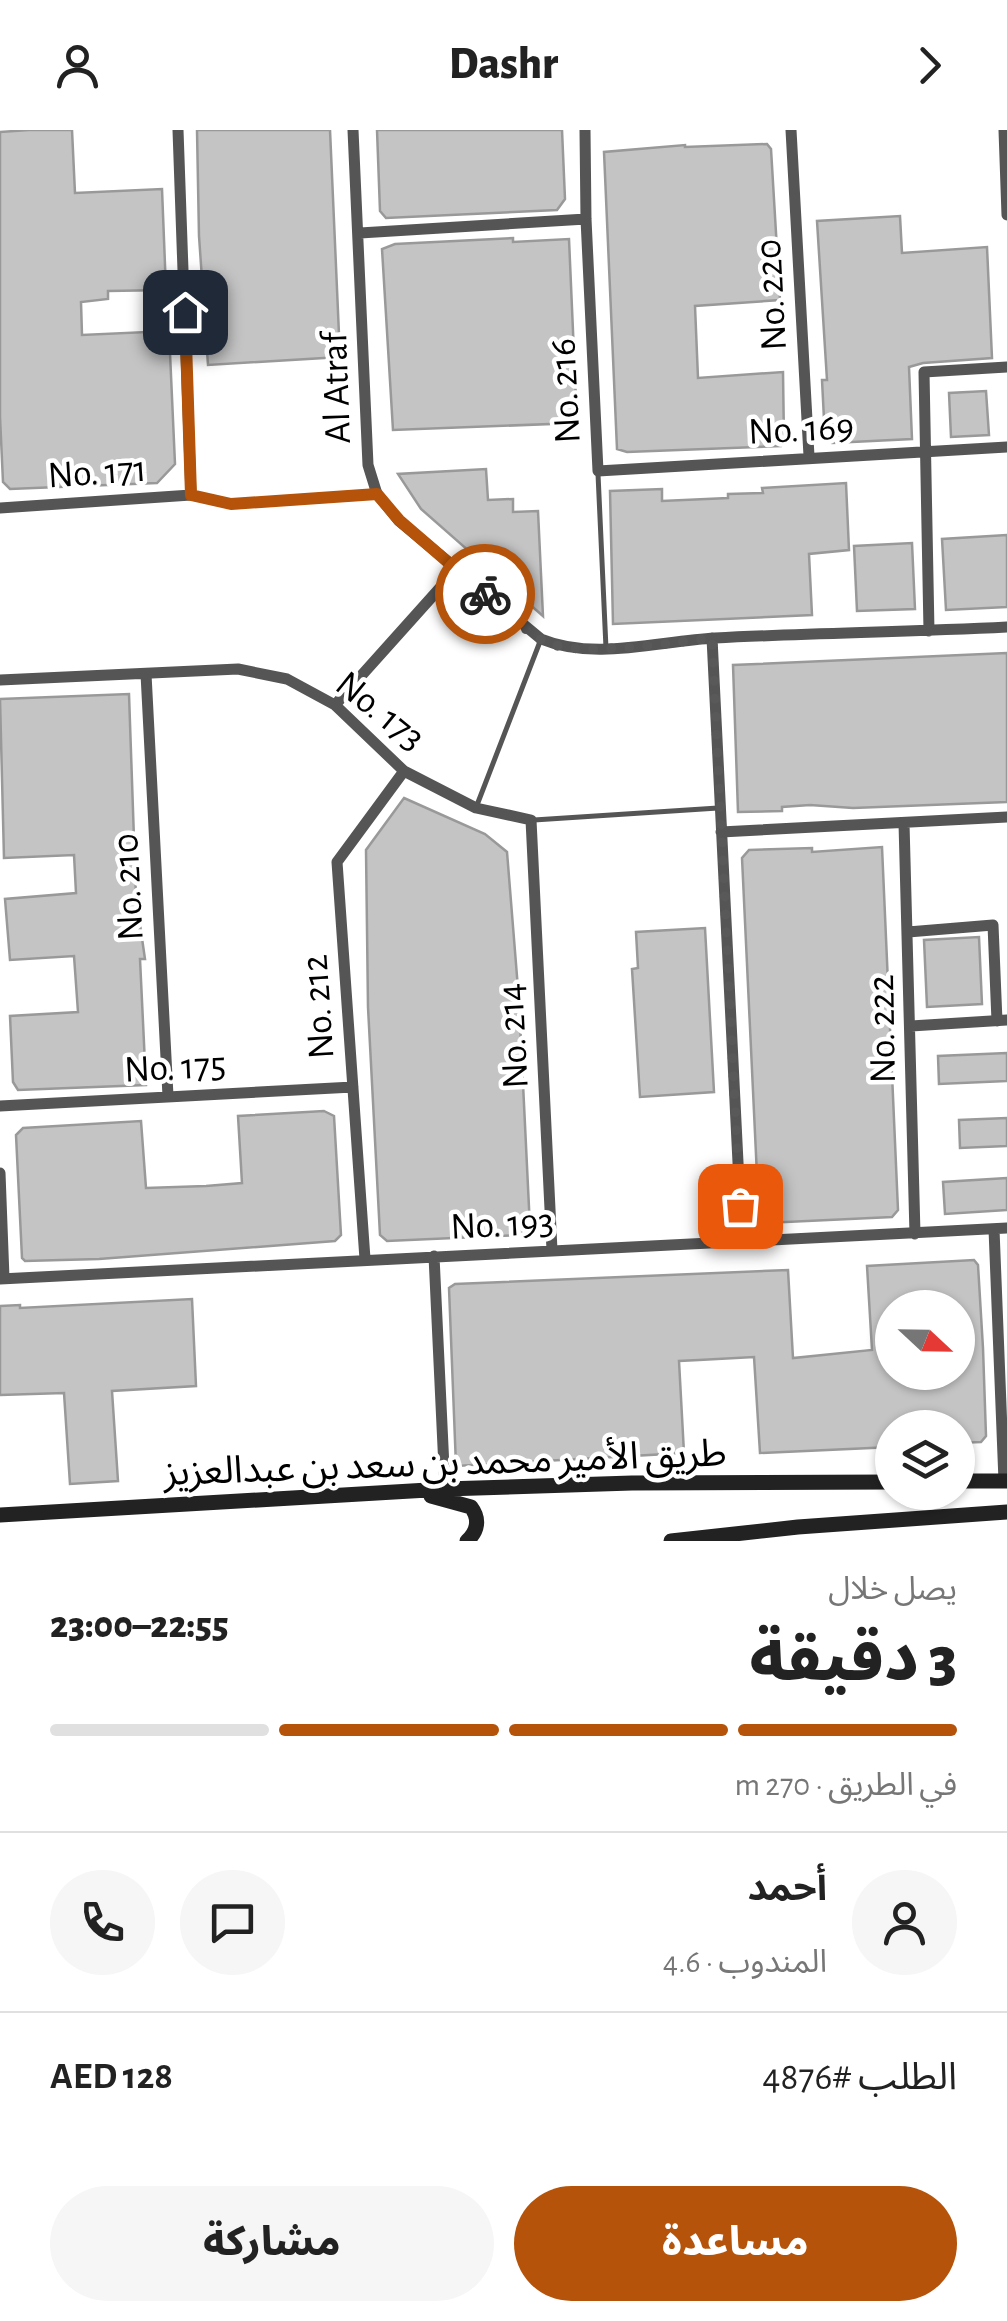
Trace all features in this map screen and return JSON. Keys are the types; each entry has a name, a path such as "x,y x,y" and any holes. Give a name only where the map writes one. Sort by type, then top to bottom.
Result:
{"main road":[{"path":"975,1481 1006,1481"},
{"name":"طريق الأمير محمد بن سعد بن عبدالعزيز","path":"0,1515 444,1489 875,1482"},
{"path":"397,1492 450,1499 472,1507 476,1531 468,1541"},
{"path":"671,1541 770,1537 1007,1512"}],"street":[{"path":"178,130 191,495"},
{"name":"Al Atraf","path":"353,130 368,465 377,494 399,520 540,640"},
{"name":"No. 216","path":"585,130 598,471"},
{"name":"No. 220","path":"790,130 809,456"},
{"path":"1004,130 1007,216"},
{"path":"360,233 586,218"},
{"path":"930,631 924,372 1007,366"},
{"name":"No. 169","path":"598,471 1007,447"},
{"name":"No. 171","path":"0,508 191,495"},
{"path":"335,705 456,570"},
{"path":"540,640 560,647 606,648 712,638 1007,627"},
{"path":"712,638 742,1243"},
{"name":"No. 173","path":"0,680 238,670 287,679 335,705 404,771 476,808 532,820"},
{"name":"No. 210","path":"146,674 168,1096"},
{"name":"No. 212","path":"365,1260 337,862 404,771"},
{"path":"721,832 1007,817"},
{"name":"No. 214","path":"532,820 552,1250"},
{"name":"No. 222","path":"904,823 915,1234"},
{"path":"908,932 994,925 1002,1020 911,1026"},
{"name":"No. 175","path":"0,1106 353,1087"},
{"path":"0,1173 2,1278"},
{"path":"1000,1228 1006,1481"},
{"name":"No. 193","path":"2,1278 1000,1228"},
{"path":"434,1256 444,1489"}],"lane":[{"name":"No. 216","path":"598,471 606,648"},
{"name":"No. 171","path":"191,495 231,504 377,494"},
{"path":"476,808 540,640"},
{"name":"No. 173","path":"532,820 719,808"}],"building":[{"path":"72,130 75,193 162,189 166,290 108,291 108,299 81,302 82,335 169,331 175,464 157,483 10,489 3,482 0,132"},
{"path":"197,130 330,130 340,357 208,365"},
{"path":"377,130 562,130 565,199 557,210 386,218 380,211"},
{"path":"767,144 771,149 780,300 695,306 698,378 783,372 784,441 781,446 627,452 617,449 604,152 685,145"},
{"path":"900,216 902,253 987,247 992,358 909,367 912,439 832,443 825,439 822,380 827,380 817,221"},
{"path":"513,238 513,242 569,239 577,423 393,430 382,249 395,244"},
{"path":"986,391 989,435 951,437 949,393"},
{"path":"486,469 488,500 513,499 513,512 538,511 543,616 421,509 398,474"},
{"path":"846,483 849,550 809,554 812,615 613,624 610,491 662,489 662,501 728,498 728,494 763,493 762,488"},
{"path":"1007,535 1007,607 946,610 942,539"},
{"path":"912,543 915,609 857,611 854,546"},
{"path":"1007,653 1007,802 853,808 810,805 782,807 782,811 738,812 733,665"},
{"path":"129,694 136,897 145,959 140,959 146,1085 18,1090 13,1082 10,1016 78,1012 74,956 10,960 5,899 76,893 74,855 4,858 0,699"},
{"path":"404,798 485,834 507,852 530,1228 523,1235 387,1241 380,1235 368,1007 366,850"},
{"path":"882,847 898,1210 892,1217 765,1223 759,1218 742,858 749,850 812,848 812,852"},
{"path":"705,928 714,1092 640,1097 632,969 638,968 636,932"},
{"path":"979,937 982,1004 927,1007 924,940"},
{"path":"1007,1053 1007,1081 939,1084 938,1056"},
{"path":"324,1111 334,1116 341,1235 335,1241 99,1259 22,1258 16,1135 23,1128 141,1121 146,1188 206,1186 242,1183 238,1116"},
{"path":"1007,1118 1007,1146 960,1148 959,1120"},
{"path":"1007,1178 1007,1210 945,1214 943,1182"},
{"path":"974,1260 978,1265 986,1436 975,1442 975,1410 875,1410 875,1448 760,1453 754,1357 679,1361 684,1453 456,1466 449,1288 455,1284 788,1270 793,1358 872,1350 867,1266"},
{"path":"192,1299 196,1386 112,1391 118,1481 70,1484 64,1393 0,1395 0,1306"}],"way so far":[{"path":"485,594 540,640 560,647 606,648 712,638 740,1206"}],"route":[{"path":"185,312 191,495 231,504 377,494 399,520 485,594"}]}
